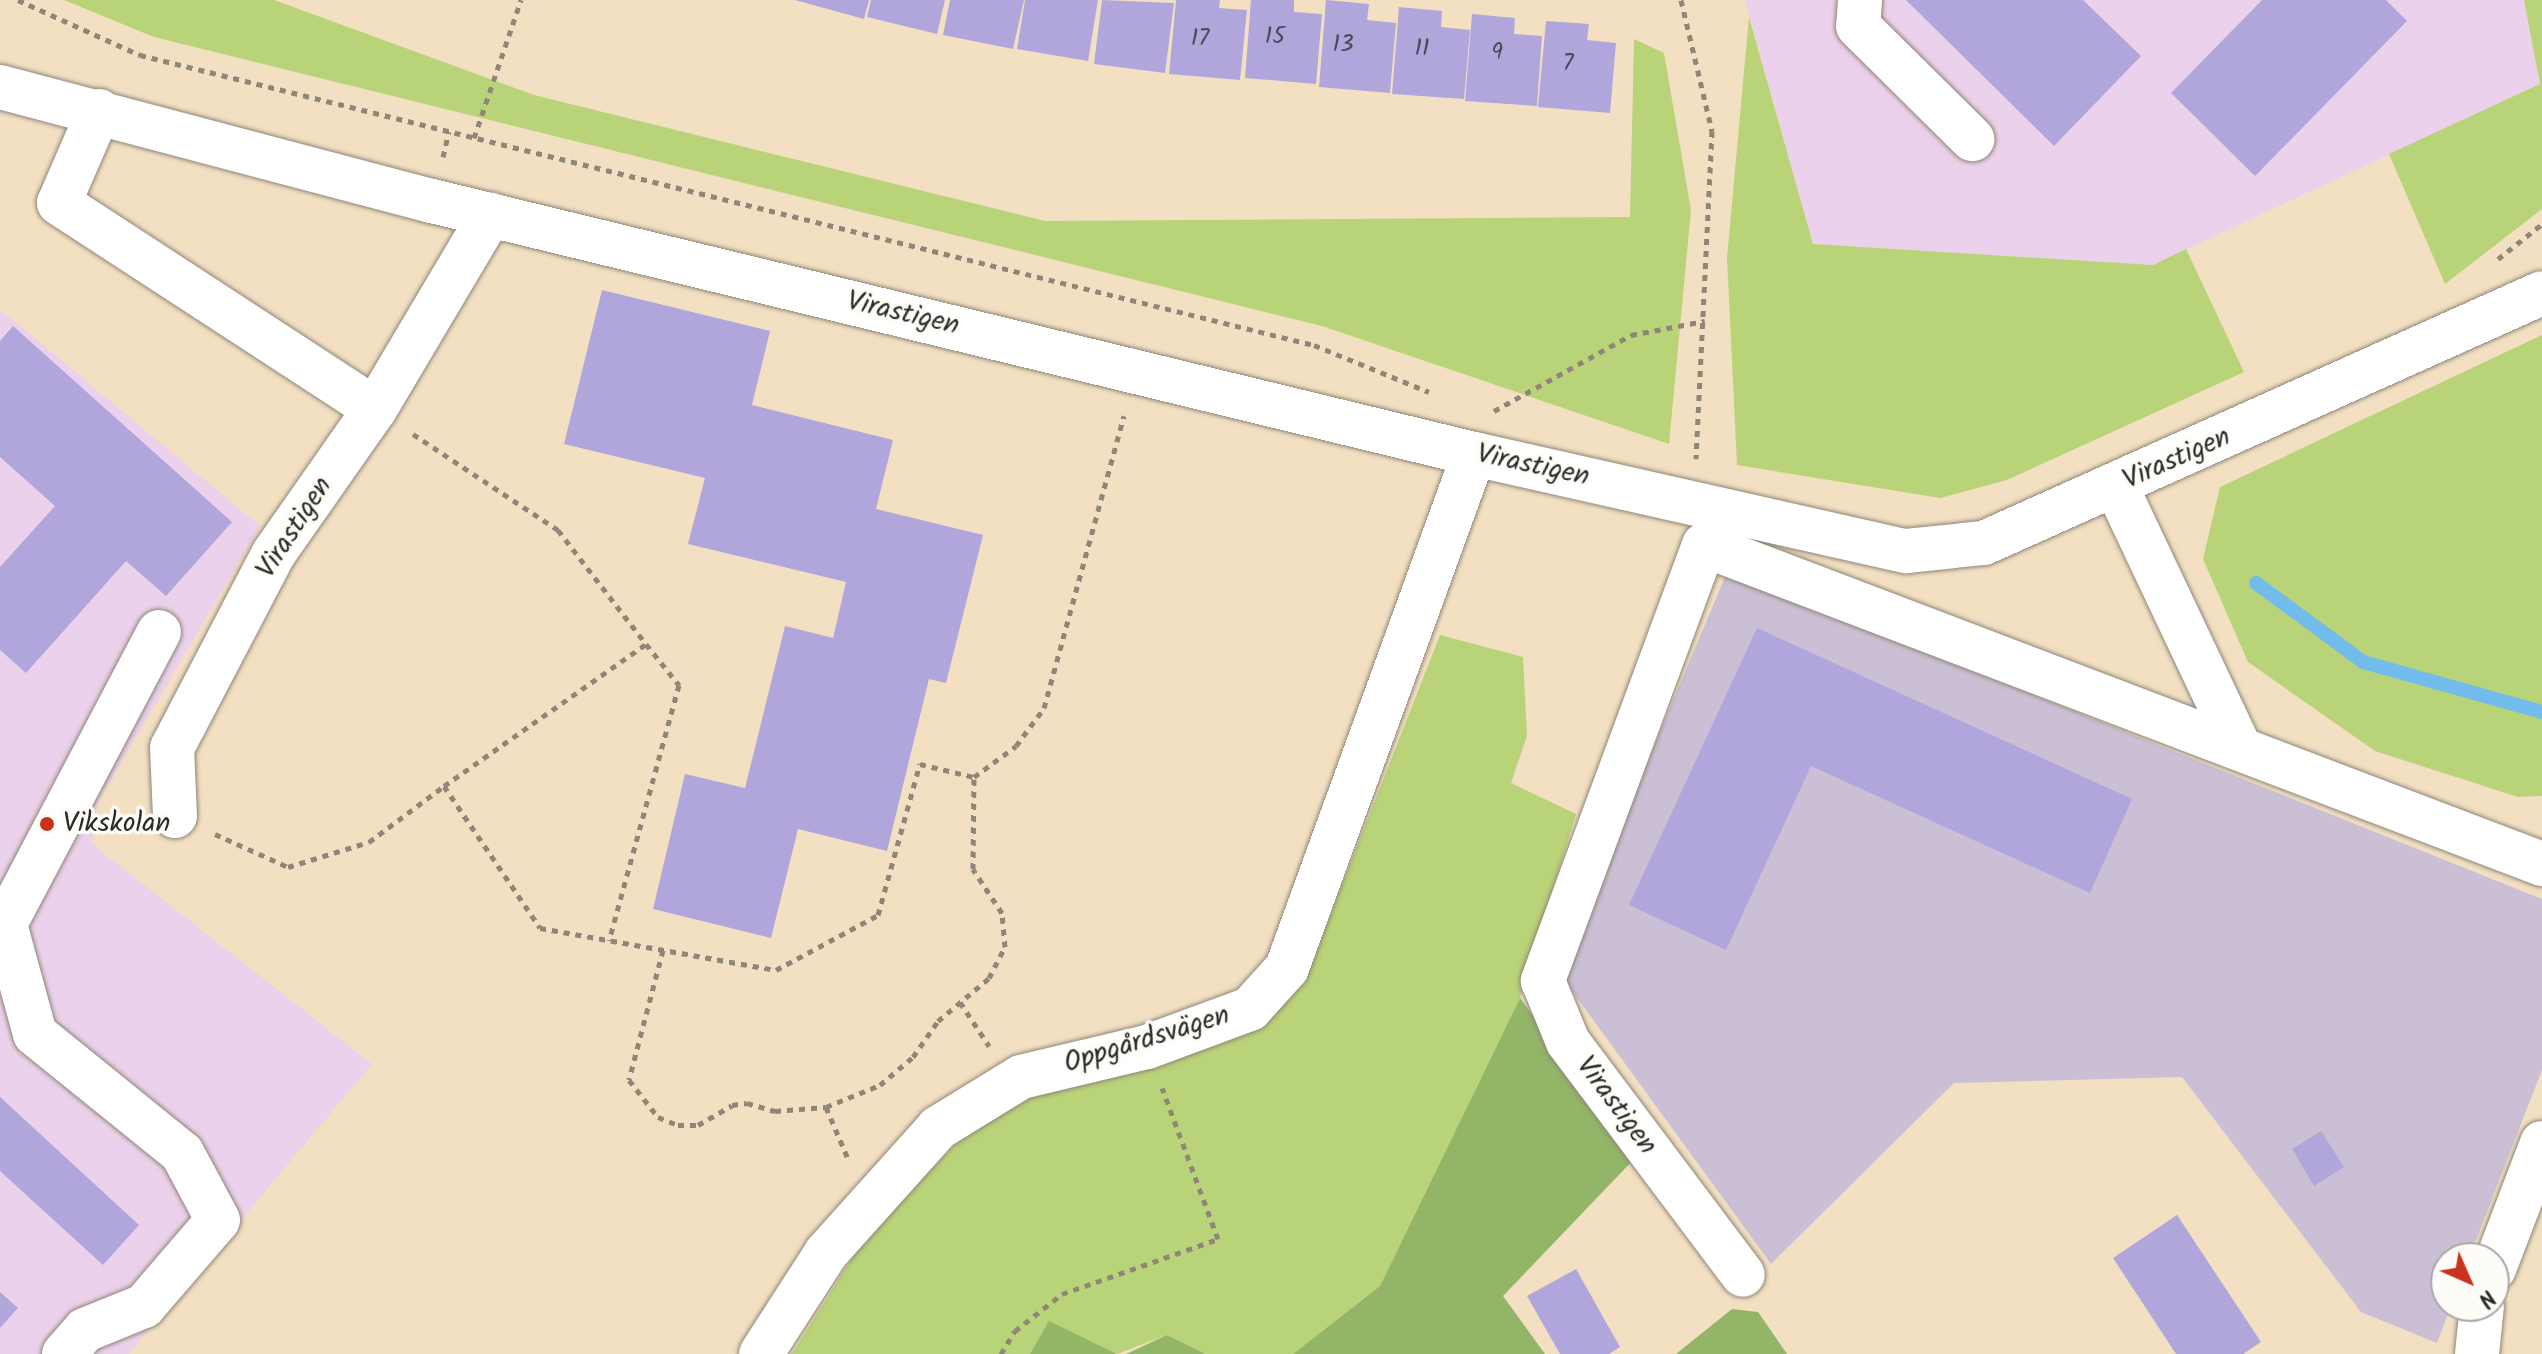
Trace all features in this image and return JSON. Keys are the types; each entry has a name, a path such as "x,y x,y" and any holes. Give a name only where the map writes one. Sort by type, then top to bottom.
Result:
{"street":[{"path":"1860,0 1858,26 1972,139"},
{"name":"Virastigen","path":"0,87 490,215 1486,430 1693,486 1906,551 1984,543 2542,293"},
{"path":"99,111 59,203 375,409"},
{"name":"Virastigen","path":"175,816 172,748 274,553 375,409 490,215"},
{"name":"Oppgårdsvägen","path":"761,1354 826,1253 938,1128 1021,1077 1147,1047 1250,1009 1287,968 1486,430"},
{"path":"1693,486 1704,545 2238,744 2542,864"},
{"path":"2116,486 2238,744"},
{"name":"Virastigen","path":"1704,545 1543,981 1568,1042 1743,1275"},
{"path":"64,1354 85,1330 144,1306 218,1220 182,1153 35,1034 5,924 159,632"},
{"path":"2504,1242 2542,1143"},
{"path":"2477,1354 2480,1322"}],"path":[{"path":"18,0 140,55 1314,345 1434,394"},
{"path":"474,138 521,0"},
{"path":"1681,0 1712,131 1705,321 1693,486"},
{"path":"2486,268 2542,224"},
{"path":"1486,430 1631,335 1705,321"},
{"path":"375,409 558,530 679,685 609,941"},
{"path":"1109,411 1137,418"},
{"path":"444,786 540,928 776,970 878,915 920,764 974,777 1016,746 1044,708 1125,415"},
{"path":"175,816 288,867 369,842 646,644"},
{"path":"663,950 629,1080 658,1117 698,1125 732,1105 747,1103 775,1111 826,1107 880,1085 913,1057 960,1002 989,978 1005,947 1002,913 973,869 974,777"},
{"path":"960,1002 996,1057"},
{"path":"1001,1354 1015,1331 1062,1294 1218,1239 1147,1047"},
{"path":"826,1107 851,1165"},
{"path":"842,1175 862,1155"}],"shaded area":[{"path":"1745,0 2524,0 2540,84 2153,265 1813,244"},
{"name":"Vikskolan","path":"0,309 260,526 97,804 92,844 372,1064 129,1354 0,1354"},
{"path":"1727,572 2542,899 2542,1070 2475,1242 2430,1242 2430,1322 2445,1322 2437,1343 2361,1312 2182,1077 1954,1083 1771,1264 1559,973"}],"green space":[{"path":"64,0 274,0 534,95 1045,221 1630,217 1634,39 1664,53 1691,210 1669,444 1322,326 154,37"},
{"path":"2524,0 2542,0 2542,209 2445,284 2389,154 2540,84"},
{"path":"1749,17 1813,244 2153,265 2186,249 2244,372 2007,480 1940,498 1737,465 1727,258"},
{"path":"2542,335 2542,796 2518,797 2375,751 2248,662 2203,559 2220,487"},
{"path":"1440,635 1523,657 1527,736 1511,783 1576,814 1520,998 1380,1286 1293,1354 1206,1354 1167,1335 1117,1354 1049,1322 1030,1354 792,1354 869,1231 958,1142 1022,1100 1263,1021 1304,982"},
{"path":"1520,998 1636,1157 1503,1296 1545,1354 1293,1354 1380,1286"},
{"path":"1732,1309 1758,1312 1787,1354 1676,1354"},
{"path":"1049,1321 1117,1354 1030,1354"},
{"path":"1167,1335 1206,1354 1126,1354"}],"building":[{"path":"795,0 869,0 864,19"},
{"path":"871,0 945,0 937,34 867,17"},
{"path":"950,0 1024,0 1013,49 943,35"},
{"path":"1025,0 1098,0 1088,61 1017,49"},
{"path":"1102,0 1174,3 1165,73 1094,64"},
{"path":"1176,0 1220,0 1219,8 1247,10 1240,80 1169,74"},
{"path":"1251,0 1294,0 1294,12 1322,14 1316,84 1245,78"},
{"path":"1326,0 1369,4 1367,20 1396,23 1390,93 1319,87"},
{"path":"1906,0 2083,0 2141,56 2054,146"},
{"path":"2262,0 2386,0 2407,21 2255,176 2171,93"},
{"path":"1399,7 1442,11 1441,27 1470,30 1464,99 1392,94"},
{"path":"1472,14 1515,18 1514,34 1542,36 1537,106 1465,101"},
{"path":"1546,21 1589,24 1587,40 1616,43 1610,113 1538,107"},
{"path":"602,290 770,331 752,405 893,440 876,509 983,535 946,683 929,679 887,851 798,829 771,938 653,909 685,774 745,788 785,626 833,638 846,582 688,544 705,478 564,444"},
{"path":"13,326 232,522 166,596 126,561 26,673 0,650 0,567 55,506 0,457 0,341"},
{"path":"1757,628 2132,799 2090,893 1811,766 1726,950 1629,905"},
{"path":"0,1097 139,1225 103,1265 0,1171"},
{"path":"2321,1131 2344,1167 2314,1186 2292,1149"},
{"path":"2177,1215 2261,1342 2243,1354 2176,1354 2113,1258"},
{"path":"1576,1269 1620,1347 1609,1354 1560,1354 1527,1296"},
{"path":"0,1292 18,1308 0,1328"}],"waterway":[{"path":"2256,583 2363,662 2542,712"}],"place":[{"name":"Vikskolan","path":"47,824"}]}
